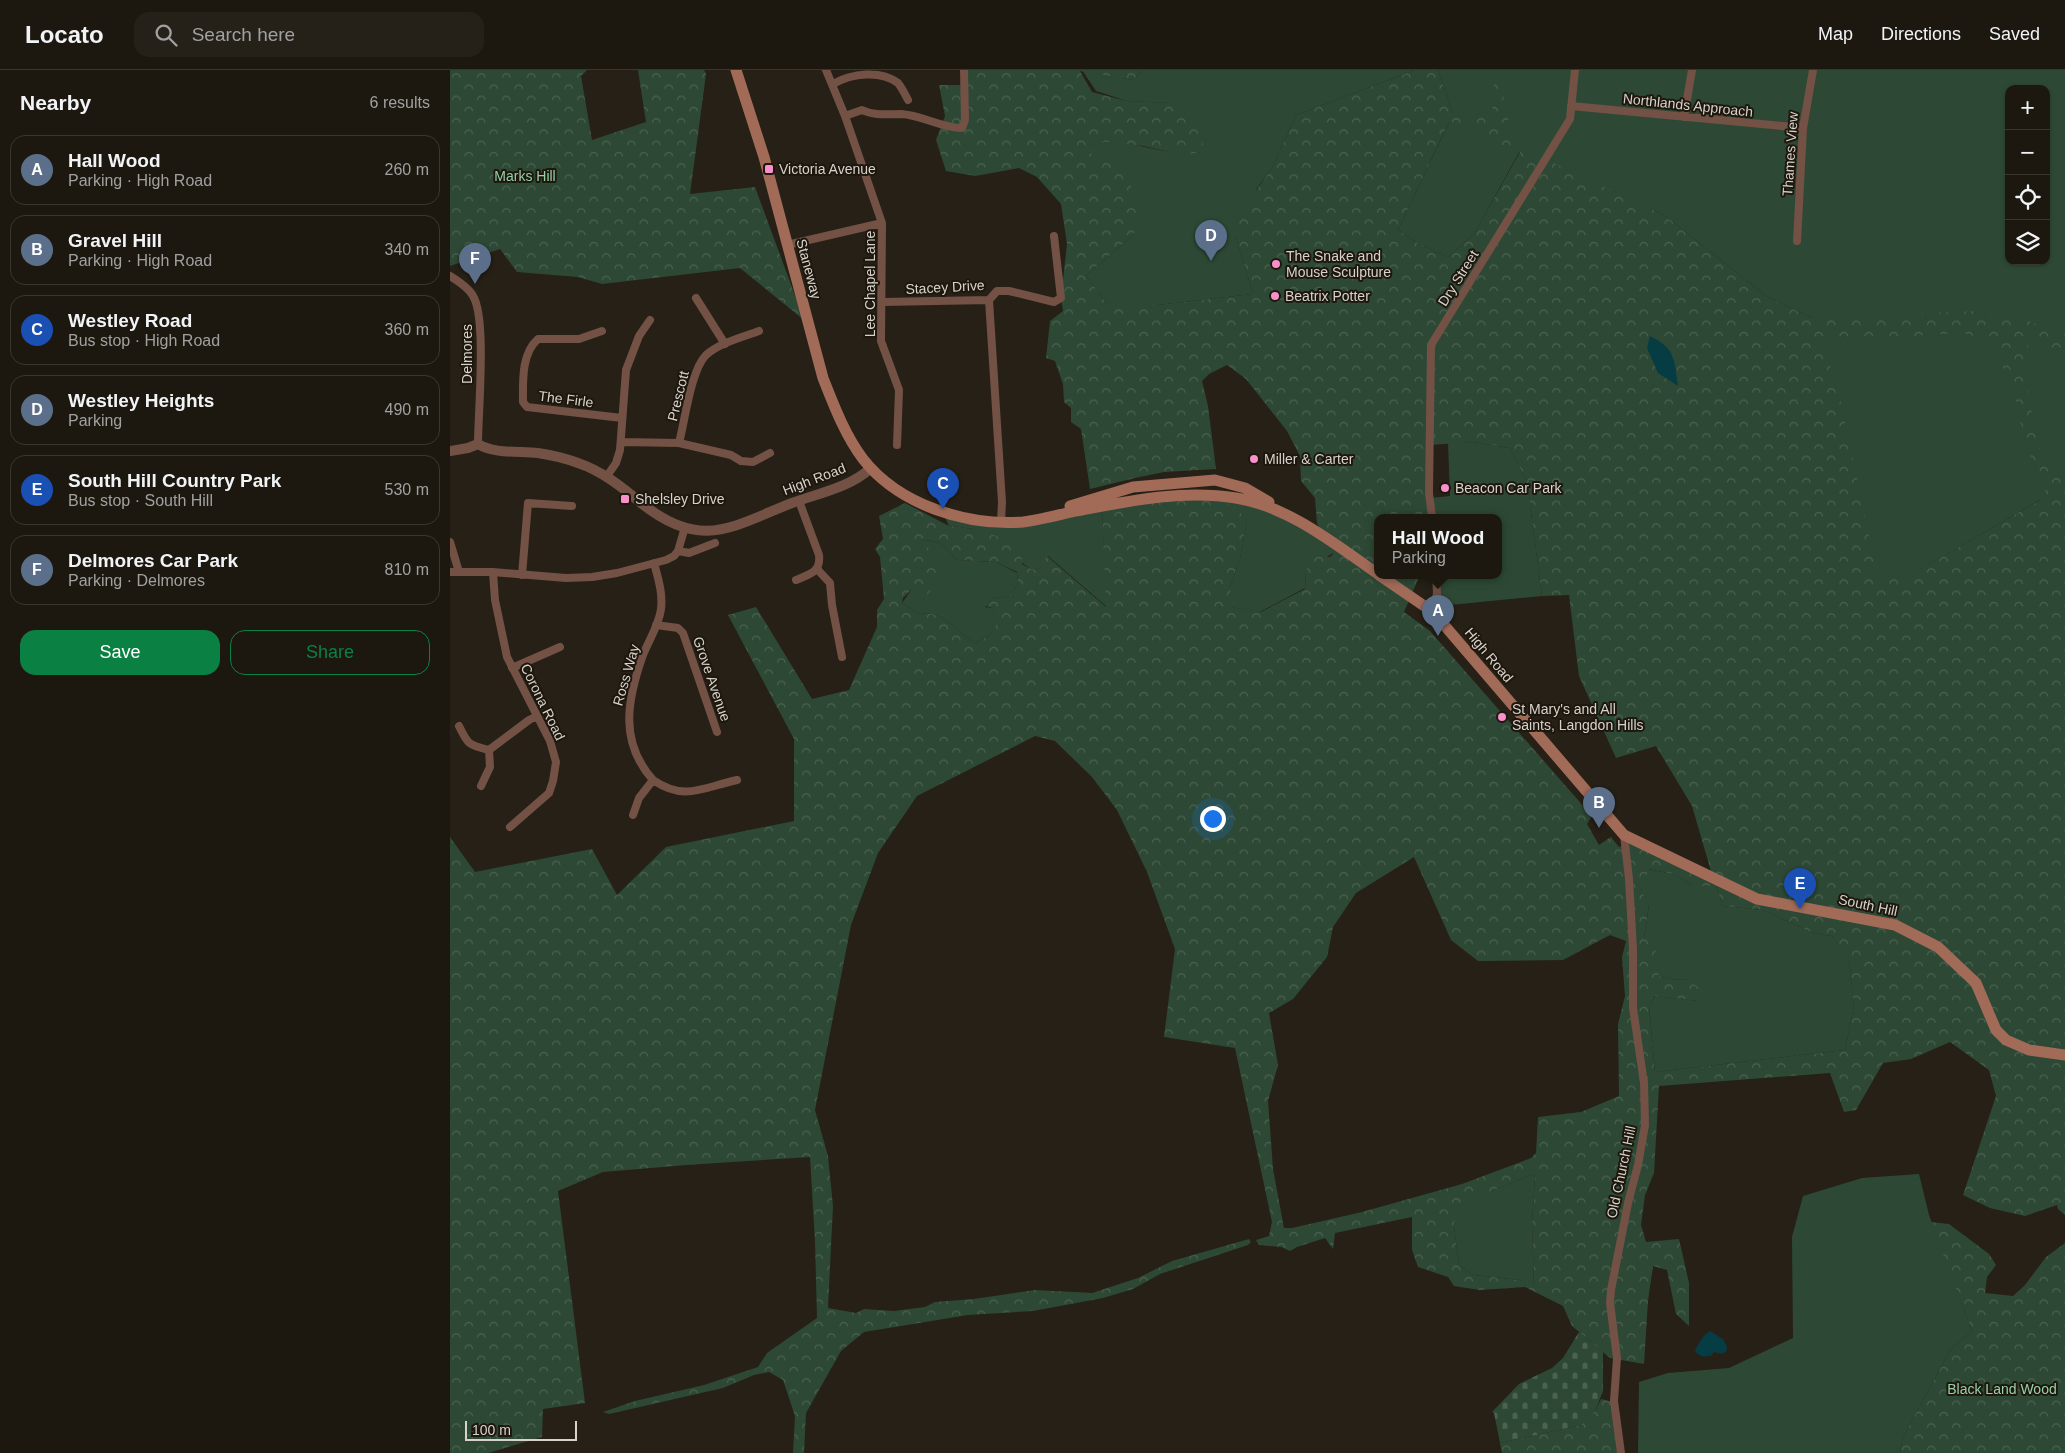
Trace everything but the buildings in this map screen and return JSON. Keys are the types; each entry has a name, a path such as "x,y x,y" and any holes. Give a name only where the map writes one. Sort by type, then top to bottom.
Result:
{"main road":[{"name":"Staneway","path":"736,70 756,129 827,387 850,439 870,468"},
{"name":"High Road","path":"870,468 900,492 943,513 1000,522 1024,522 1135,500 1197,495 1251,501 1305,524 1374,571"},
{"name":"High Road","path":"1385,579 1433,612 1624,835"},
{"name":"South Hill","path":"1624,835 1757,899 1895,925 1938,947 1976,983 1996,1030 2006,1040 2029,1050 2065,1055"}],"street":[{"name":"Lee Chapel Lane","path":"826,70 845,116 882,223 881,341 899,390 897,444"},
{"path":"845,116 862,110 870,114 904,114 951,128 962,128 965,120 964,70"},
{"name":"Dry Street","path":"1432,514 1429,493 1431,345 1570,119 1575,70"},
{"path":"1684,117 1692,70"},
{"name":"Thames View","path":"1797,241 1803,128 1813,70"},
{"path":"833,84 852,73 861,71 885,73 897,81 908,100"},
{"name":"Northlands Approach","path":"1571,106 1803,128"},
{"path":"787,245 882,223"},
{"name":"Stacey Drive","path":"882,302 989,300 997,291 1009,291 1054,302 1061,298 1054,236"},
{"name":"Delmores","path":"450,276 473,295 479,315 481,336 478,444"},
{"path":"696,298 725,344"},
{"path":"989,300 1002,502 1000,522"},
{"path":"607,476 616,462 621,442 626,370 639,336 650,320"},
{"name":"The Firle","path":"602,331 580,339 538,339 531,345 524,376 523,402 527,407 622,418"},
{"name":"Prescott","path":"679,443 696,369 707,354 725,344 759,331"},
{"path":"621,442 679,443 730,455 741,461 753,462 770,453"},
{"name":"High Road","path":"450,450 468,448 478,444 490,449 557,456 607,476 656,514 685,527 706,531 734,528 849,483 870,468"},
{"path":"796,580 817,569 819,563 818,555 799,501"},
{"path":"522,575 528,503 572,506"},
{"path":"450,572 493,572 522,575 592,577 617,573 671,558 678,551 685,527"},
{"path":"450,542 459,572"},
{"path":"678,551 690,553 715,542"},
{"name":"Ross Way","path":"653,780 635,754 628,717 629,705 638,670 661,610 661,597 654,564"},
{"path":"817,569 830,583 842,657"},
{"name":"Corona Road","path":"493,572 502,642 512,668 554,753 556,770 554,781 546,796 510,827"},
{"path":"1433,612 1437,592 1436,579"},
{"name":"Grove Avenue","path":"656,624 678,628 683,633 717,732"},
{"path":"512,668 560,647"},
{"path":"489,750 537,716"},
{"path":"459,726 467,742 473,746 489,750"},
{"path":"482,786 490,767 489,750"},
{"path":"633,815 639,798 653,780 666,788 687,793 737,780"},
{"name":"Old Church Hill","path":"1621,1453 1614,1401 1617,1358 1612,1330 1611,1290 1645,1125 1645,1102 1633,1008 1633,949 1629,879 1624,835"}],"green space":[{"name":"Marks Hill","path":"450,70 587,70 581,76 592,140 646,122 638,70 704,70 706,74 690,194 755,187 804,320 740,268 602,284 578,277 517,272 500,249 450,266"},
{"path":"964,70 1143,70 1133,80 1080,71 1092,92 1127,101 1171,103 1199,119 1204,152 1183,155 1143,146 1107,142 1078,148 1120,166 1143,209 1134,234 1086,276 1108,305 1157,305 1253,294 1236,237 1239,214 1272,168 1296,115 1415,70 1438,70 1453,114 1470,118 1491,114 1494,92 1492,70 1502,70 1506,110 1512,129 1522,148 1664,215 1766,296 1812,318 1979,311 2005,317 2024,314 2031,323 2058,327 2065,334 2065,352 2049,352 2028,339 2026,384 2036,435 2043,458 2058,472 2065,473 2065,1215 2058,1209 2057,1205 2025,1216 1990,1208 1963,1195 1996,1096 1989,1070 1950,1042 1911,1059 1883,1063 1856,1110 1844,1112 1830,1073 1659,1086 1654,1173 1645,1195 1641,1225 1646,1242 1679,1239 1689,1283 1689,1326 1676,1314 1667,1270 1653,1266 1648,1301 1644,1364 1610,1358 1572,1326 1563,1306 1525,1287 1480,1290 1454,1286 1448,1277 1418,1267 1412,1250 1412,1217 1335,1233 1333,1249 1325,1238 1290,1251 1281,1247 1259,1245 1256,1240 1269,1236 1272,1222 1235,1048 1164,1037 1175,949 1147,872 1117,810 1092,777 1055,741 1035,736 917,796 878,853 851,925 815,1110 828,1156 833,1206 828,1308 856,1313 864,1309 894,1311 925,1307 935,1302 974,1299 1035,1290 1092,1293 1138,1278 1172,1261 1249,1239 1251,1242 1248,1245 1160,1274 1133,1289 1103,1298 1033,1311 968,1315 864,1332 841,1351 806,1413 804,1453 793,1453 795,1416 783,1380 769,1372 754,1375 723,1388 609,1414 603,1412 635,1401 704,1385 758,1367 767,1353 817,1318 810,1157 603,1172 558,1191 585,1403 543,1409 542,1437 488,1453 450,1453 450,837 475,872 592,849 617,895 666,847 794,821 794,739 728,615 756,607 812,699 849,690 877,627 877,610 884,599 880,557 875,549 883,539 879,516 905,503 949,526 974,529 1000,537 1021,554 1022,564 1031,569 1038,570 1047,556 1106,607 1102,506 1210,495 1238,510 1247,521 1240,559 1230,587 1231,607 1261,612 1305,589 1306,571 1314,556 1330,557 1333,554 1317,523 1315,498 1301,481 1300,456 1287,431 1246,379 1227,365 1209,374 1202,381 1208,406 1216,469 1164,472 1090,489 1081,429 1071,422 1071,408 1064,402 1063,384 1055,361 1046,358 1050,321 1063,311 1061,298 1067,244 1061,204 1037,177 1019,168 975,176 946,171 936,140 945,116 939,85 964,85","holes":["1449,122 1469,124 1500,145 1509,145 1520,152 1474,234 1448,257 1419,244 1398,230","1934,334 1965,334 2002,342 2003,370 2012,382 2022,430 2030,456 2049,485 2040,500 1914,573 1894,575 1877,573 1836,380 1817,336 1898,338","1473,442 1510,448 1527,482 1542,596 1569,595 1579,676 1616,758 1656,746 1692,806 1713,878 1631,843 1619,847 1611,837 1599,845 1587,824 1592,816 1430,631 1404,612 1418,579 1374,579 1374,514 1429,514 1429,445","921,539 941,543 957,560 996,562 1017,572 1018,585 1008,596 992,599 985,606 993,608 998,622 989,636 975,643 943,618 928,613 920,614 902,603 903,598 912,589 925,597 937,584 938,560","1414,857 1451,940 1478,961 1563,960 1610,935 1626,941 1622,957 1625,996 1618,1024 1619,1096 1581,1112 1538,1117 1536,1153 1531,1158 1462,1184 1362,1212 1292,1228 1284,1228 1273,1169 1268,1101 1278,1065 1269,1013 1293,999 1327,957 1333,927 1356,893","1649,869 1673,874 1694,886 1716,886 1723,906 1763,910 1813,933 1832,936 1849,958 1854,1006 1845,1050 1655,1072 1649,1006 1654,996 1698,1001 1704,992 1689,980 1669,979 1659,976 1655,948 1644,938 1649,905 1641,890","1530,1175 1535,1176 1532,1224 1534,1287 1520,1280 1473,1275 1459,1265 1454,1226 1457,1206"]},
{"path":"1082,70 1133,80 1143,70 1415,70 1296,115 1272,168 1257,188 1236,237 1253,294 1157,305 1108,305 1086,276 1134,234 1077,148 1108,142 1132,144 1179,153 1203,152 1171,103 1127,101 1096,91"},
{"path":"1438,70 2065,70 2065,513 2057,490 1868,600 1812,318 1766,296 1664,215 1521,149 1474,234 1448,257 1419,244 1398,230 1453,114"},
{"path":"1473,442 1510,448 1527,482 1542,596 1450,605 1437,593 1436,579 1502,579 1502,514 1432,514 1430,498 1450,496 1448,443"},
{"path":"1210,495 1235,497 1326,538 1333,553 1306,571 1305,588 1260,612 1230,607 1230,587 1240,559 1247,521"},
{"path":"1102,507 1107,607 1048,556 1038,570 1031,569 974,529 949,526 943,513 1001,522"},
{"path":"920,539 941,543 957,560 996,562 1017,573 1018,585 1008,596 992,599 985,607 993,608 999,622 989,636 975,643 943,618 928,613 920,614 902,603 912,589"},
{"path":"1648,869 1673,874 1694,886 1716,886 1723,906 1763,910 1813,933 1832,936 1849,957 1854,1006 1845,1050 1655,1072 1649,1005 1655,996 1698,1001 1689,980 1669,979 1659,976 1644,938 1649,906 1641,890"},
{"path":"1919,1174 1929,1215 1972,1331 1951,1349 1903,1437 1900,1453 1638,1453 1639,1382 1668,1373 1729,1368 1793,1338 1792,1237 1803,1196 1862,1178"},
{"path":"1530,1175 1535,1176 1532,1224 1534,1288 1520,1280 1473,1275 1459,1265 1454,1226 1456,1206"},
{"name":"Black Land Wood","path":"1931,1222 1949,1224 1989,1254 1996,1265 1987,1277 1985,1293 2013,1296 2025,1285 2046,1257 2065,1243 2065,1453 1900,1453 1903,1437 1951,1349 1972,1331"},
{"path":"1579,1332 1603,1352 1603,1391 1595,1411 1581,1425 1500,1443 1494,1413 1492,1412 1519,1384 1552,1368 1563,1358"},
{"path":"1601,1399 1613,1402 1619,1453 1502,1453 1500,1443 1581,1425 1595,1411"}],"water":[{"path":"1650,336 1669,350 1676,369 1678,386 1658,373 1647,348"},
{"path":"1710,1331 1723,1339 1727,1346 1726,1352 1721,1354 1714,1352 1711,1356 1704,1356 1695,1351 1703,1337"}],"place":[{"name":"Victoria Avenue","path":"769,169"},
{"name":"Westley Heights","path":"1211,261"},
{"name":"The Snake and Mouse Sculpture","path":"1276,264"},
{"name":"Delmores Car Park","path":"475,284"},
{"name":"Beatrix Potter","path":"1275,296"},
{"name":"Miller & Carter","path":"1254,459"},
{"name":"Beacon Car Park","path":"1445,488"},
{"name":"Shelsley Drive","path":"625,499"},
{"name":"Westley Road","path":"943,509"},
{"name":"Hall Wood","path":"1438,636"},
{"name":"St Mary's and All Saints, Langdon Hills","path":"1502,717"},
{"name":"Gravel Hill","path":"1599,828"},
{"name":"South Hill Country Park","path":"1800,909"}]}
